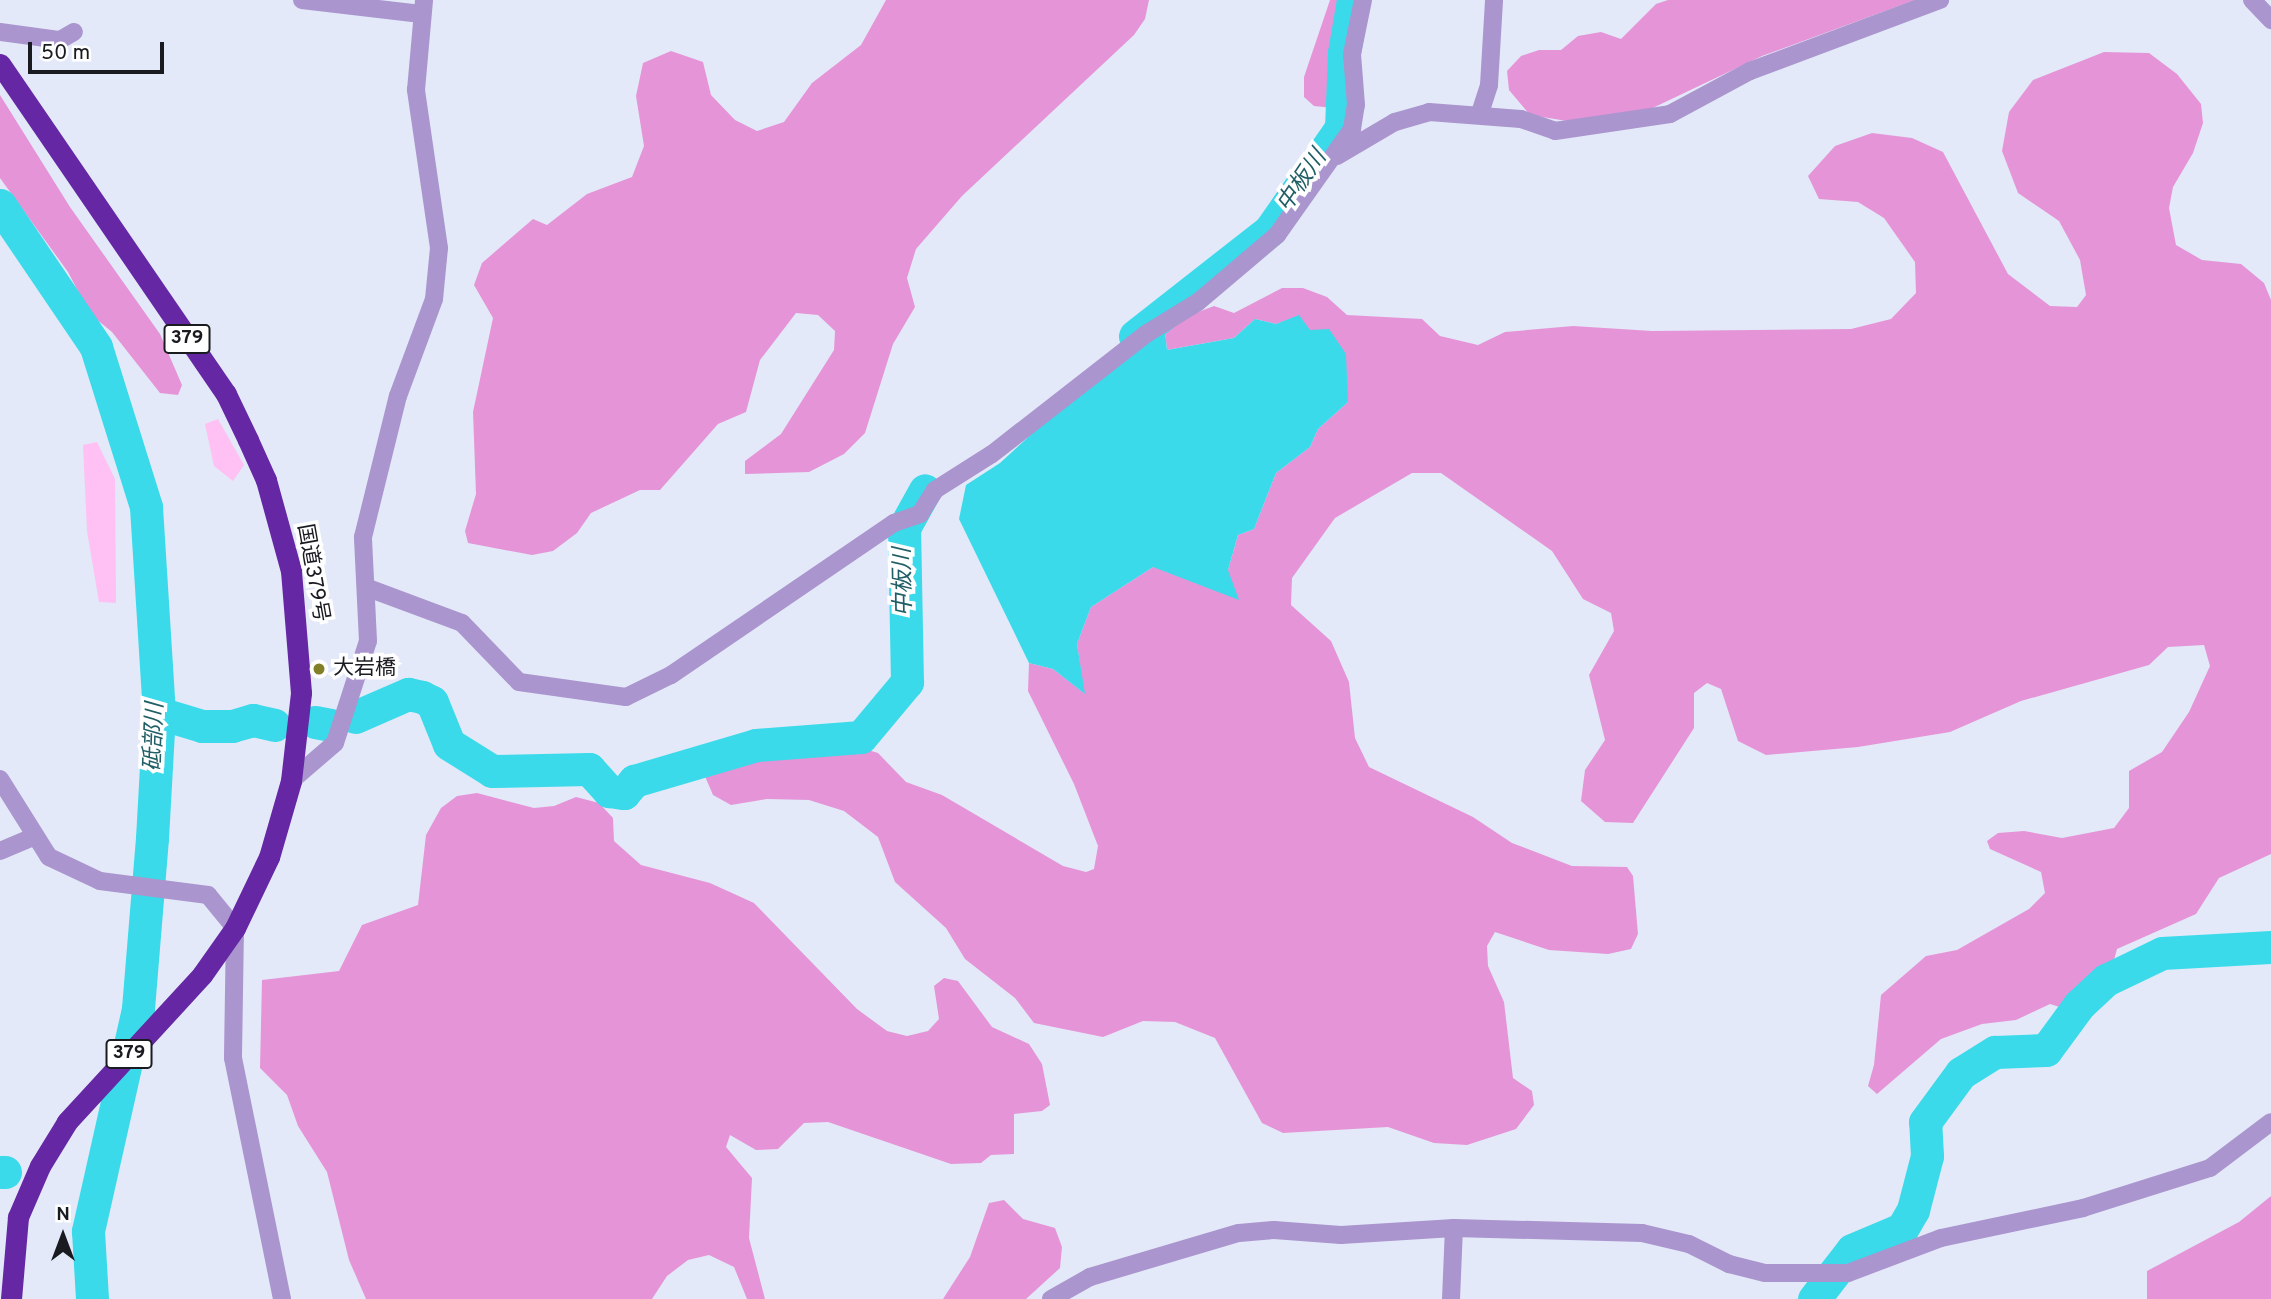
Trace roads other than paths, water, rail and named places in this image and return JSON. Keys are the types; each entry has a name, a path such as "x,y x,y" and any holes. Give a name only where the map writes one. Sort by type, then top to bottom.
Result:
{"highway":[{"name":"国道379号","path":"0,64 226,394 266,480 297,605 301,693 291,781 269,857 235,928 174,1006 83,1103 40,1166 18,1217 10,1299"}],"street":[{"path":"291,781 335,743 368,641 368,588 363,537 398,396 434,299 439,248 416,90 422,7 302,0"},
{"path":"368,588 462,623 519,682 626,697 701,656 894,523 920,514 935,490 959,472 992,454 1146,334 1198,302 1277,235 1352,129 1356,105 1352,54 1363,0"},
{"path":"1480,113 1489,85 1494,0"},
{"path":"1334,158 1412,115 1480,113 1555,131 1670,114 1750,71 1940,0"},
{"path":"2252,0 2271,20"},
{"path":"0,32 27,32 60,40 74,32"},
{"path":"0,779 33,837 49,857 100,881 187,890 208,895 235,928 233,1058 282,1299"},
{"path":"0,851 33,837"},
{"path":"1051,1299 1090,1277 1238,1233 1274,1230 1340,1235 1454,1228 1642,1233 1689,1244 1729,1264 1765,1273 1825,1276 1848,1273 1941,1238 2083,1208 2210,1168 2271,1122"},
{"path":"1451,1299 1454,1228"}],"water":[{"path":"1299,315 1310,330 1329,329 1346,354 1348,402 1318,429 1310,447 1276,473 1254,529 1238,535 1228,570 1239,600 1153,567 1091,607 1077,644 1085,694 1053,669 1029,663 959,519 966,485 1000,463 1070,399 1165,331 1167,350 1234,338 1255,319 1276,324"}],"waterway":[{"name":"中板川","path":"1135,336 1270,230 1341,128 1344,53 1353,0"},
{"name":"砥部川","path":"0,205 96,347 146,507 159,713 152,838 138,1009 88,1231 92,1299"},
{"name":"中板川","path":"355,717 408,694 422,697 432,702 449,744 492,771 589,769 609,791 624,793 634,781 756,745 861,737 907,682 904,528 925,490"},
{"name":"中板川","path":"159,713 202,726 232,726 253,720 274,725"},
{"name":"中板川","path":"315,722 331,725"},
{"path":"1814,1299 1852,1250 1902,1229 1913,1210 1927,1156 1925,1122 1961,1073 1995,1052 2046,1050 2079,1005 2106,980 2162,953 2271,947"},
{"path":"0,1172 5,1172"}],"place":[{"name":"大岩橋","path":"319,669"}]}
